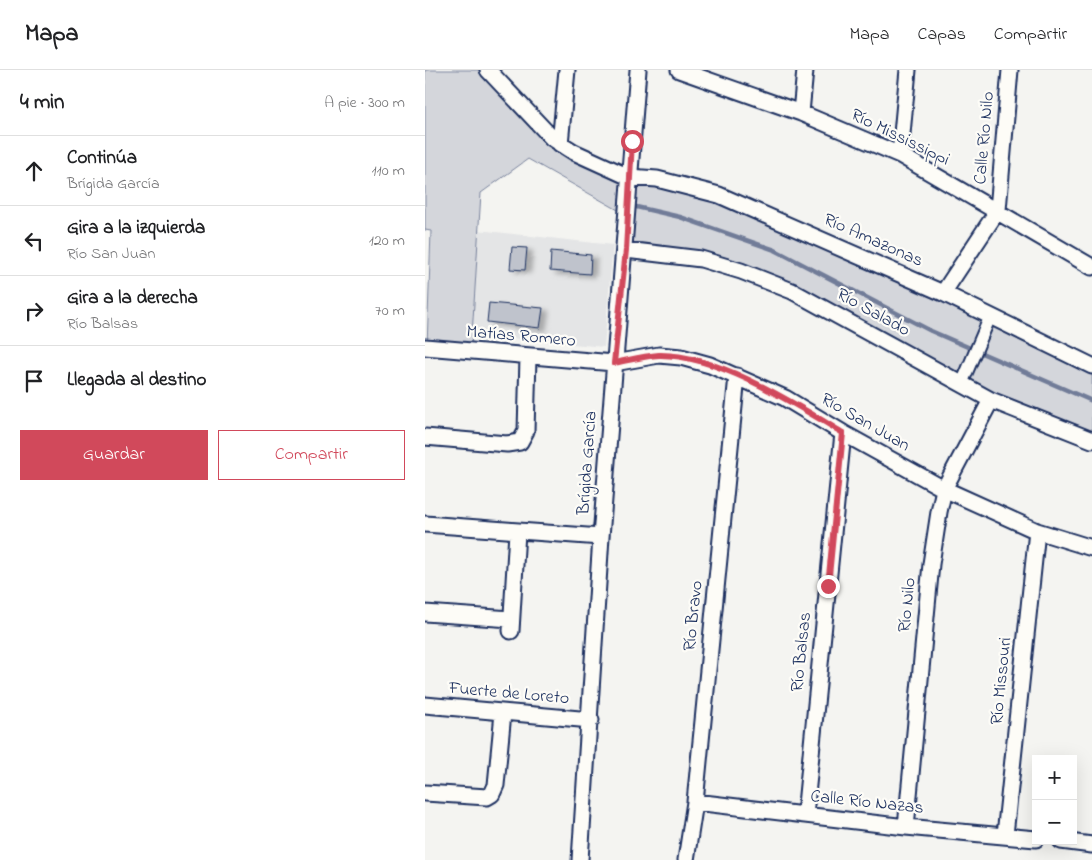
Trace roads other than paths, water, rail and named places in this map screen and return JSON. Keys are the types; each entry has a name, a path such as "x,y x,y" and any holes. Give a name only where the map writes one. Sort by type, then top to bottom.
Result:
{"street":[{"name":"Río Amazonas","path":"488,70 544,130 560,144 629,176 657,179 719,195 943,293 1092,366"},
{"path":"560,144 567,70"},
{"name":"Brígida García","path":"580,860 614,363 626,250 629,176 639,70"},
{"name":"Río Mississippi","path":"679,70 801,113 900,155 1092,262"},
{"path":"801,113 805,70"},
{"path":"900,155 908,70"},
{"name":"Calle Río Nilo","path":"998,210 1010,70"},
{"path":"943,293 998,210"},
{"name":"Río Salado","path":"626,250 701,259 784,287 843,316 991,400 1092,440"},
{"path":"962,383 990,317"},
{"name":"Matías Romero","path":"425,347 614,363"},
{"name":"Río San Juan","path":"614,363 659,355 681,357 737,376 785,398 843,433 944,489 1037,531 1092,548"},
{"path":"425,437 507,444 520,442 526,431 527,356"},
{"name":"Río Bravo","path":"686,860 695,802 737,376"},
{"name":"Río Nilo","path":"906,827 931,564 944,489 991,400"},
{"name":"Río Balsas","path":"805,815 843,433"},
{"path":"425,524 601,538"},
{"name":"Río Missouri","path":"1005,835 1037,531"},
{"path":"425,613 511,625 517,532"},
{"name":"Fuerte de Loreto","path":"425,706 591,720"},
{"path":"425,792 487,797 492,794 496,785 503,712"},
{"name":"Calle Río Nazas","path":"695,802 906,827 1032,838"},
{"path":"1077,843 1092,845"}],"waterway":[{"path":"632,206 680,217 775,250 931,331 1092,401"}]}
